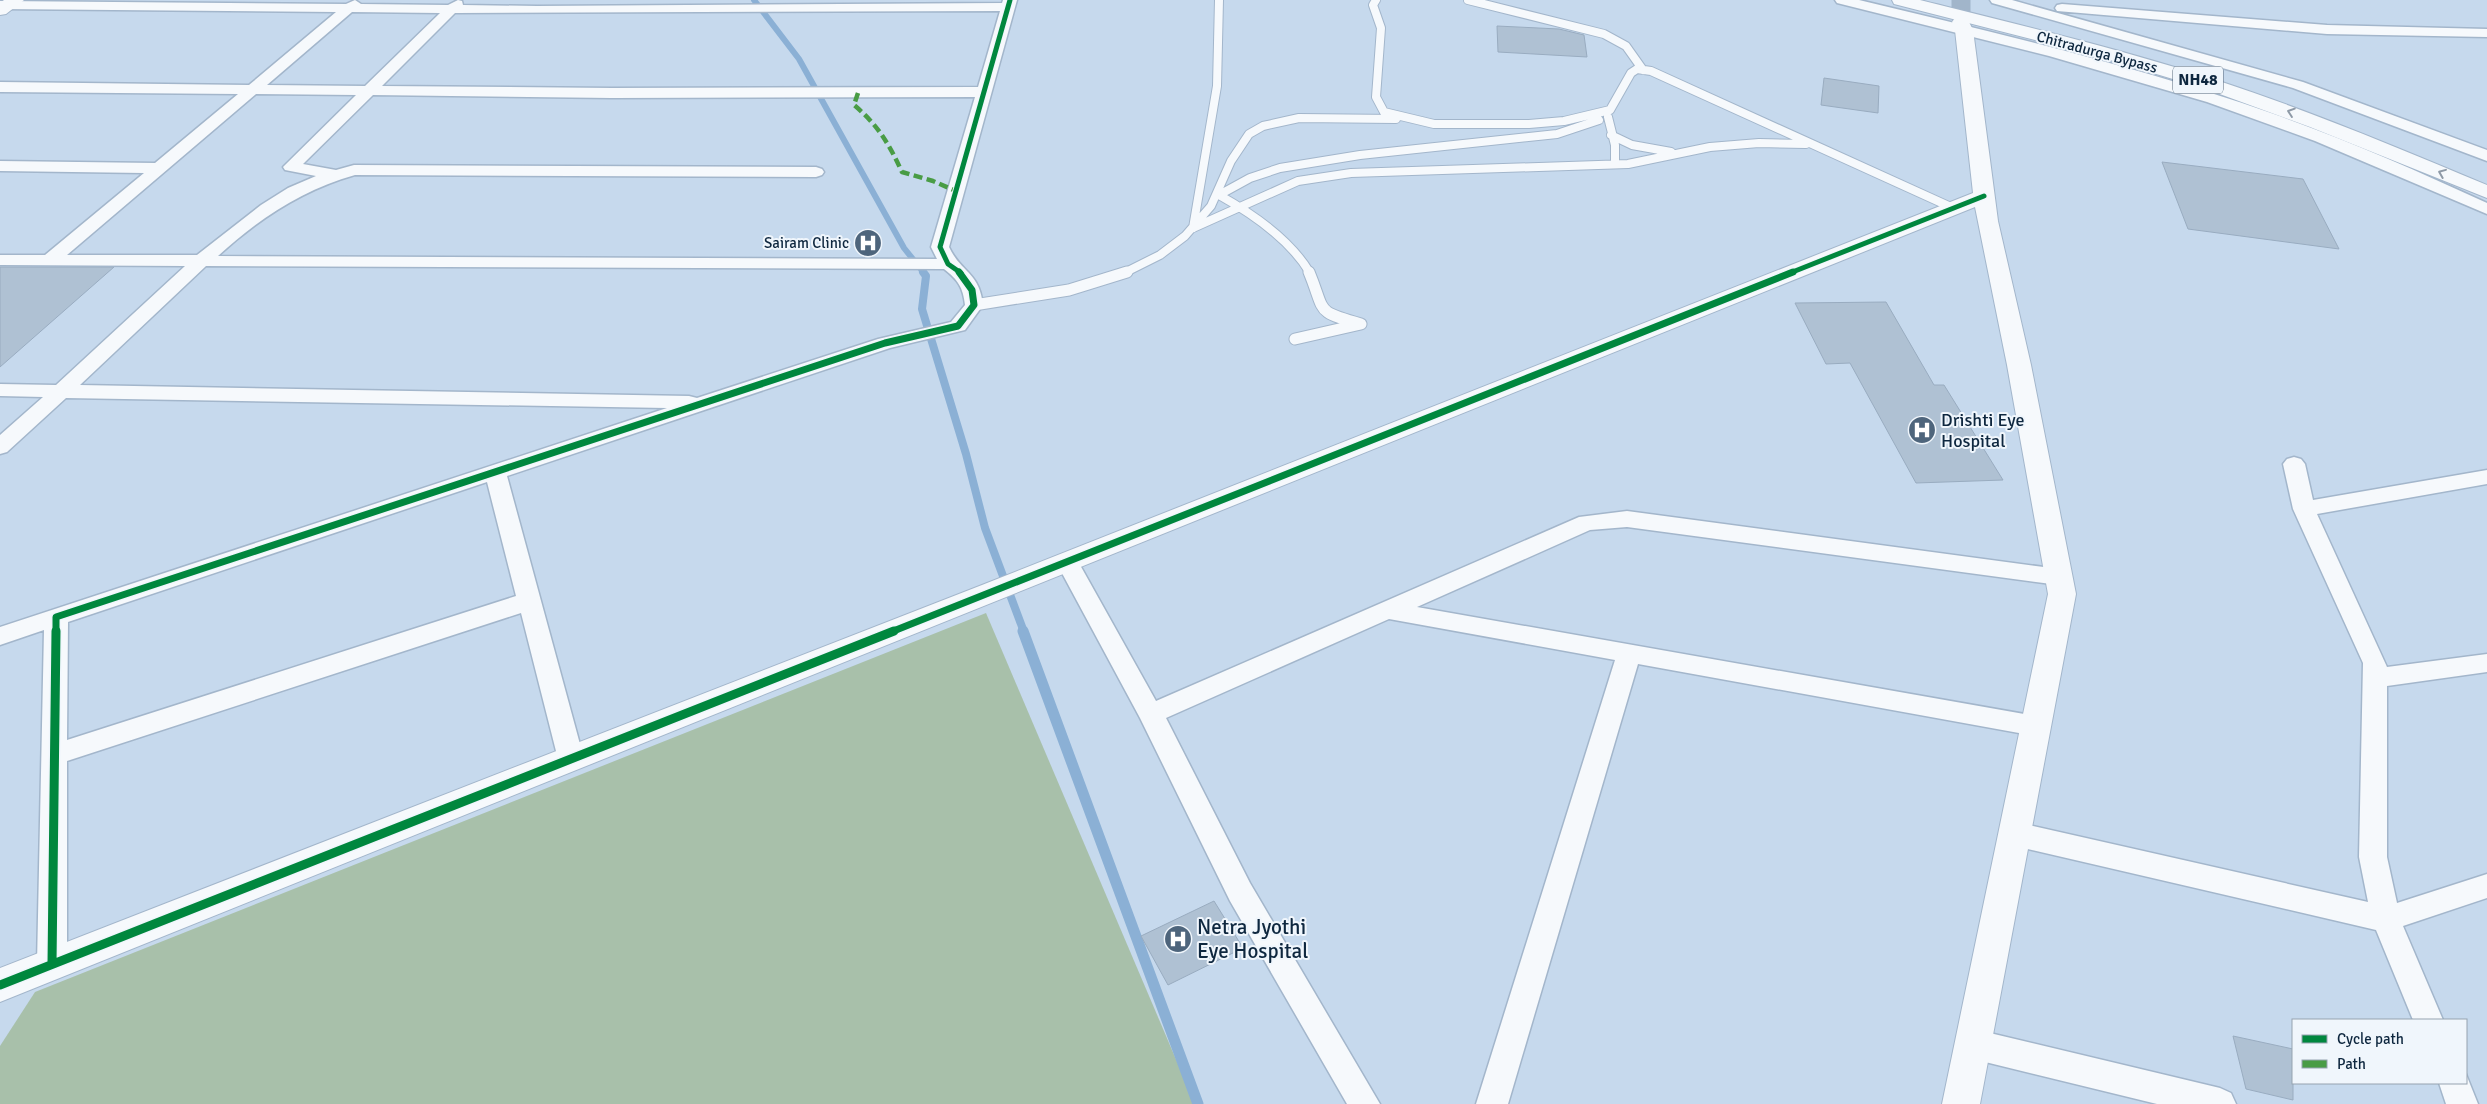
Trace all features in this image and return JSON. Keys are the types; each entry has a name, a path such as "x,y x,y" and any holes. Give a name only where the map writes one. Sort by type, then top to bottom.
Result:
{"main road":[{"name":"Chitradurga Bypass","path":"1900,0 2110,54 2211,84 2299,114 2487,192"},
{"name":"Chitradurga Bypass","path":"1943,0 2138,50 2315,106 2487,174"},
{"path":"1961,1104 2062,594 2019,365 1987,221 1962,26"},
{"path":"0,985 1984,196"}],"street":[{"path":"1842,0 1962,26 2264,116 2342,146 2487,209"},
{"path":"2004,2 2320,28 2436,35 2487,34"},
{"path":"2004,2 2298,85 2487,156"},
{"path":"0,636 885,343 958,326 974,305 972,290 963,275 948,264 940,247 1009,3 6,5"},
{"path":"50,260 354,4"},
{"path":"334,174 291,167 456,4"},
{"path":"0,87 612,93 984,92"},
{"path":"0,166 159,168"},
{"path":"0,447 203,261 282,197 304,185 334,174 354,170 816,172"},
{"path":"0,260 948,264"},
{"path":"0,390 705,402"},
{"path":"2294,464 2304,509 2375,663 2373,857 2386,919 2428,1019"},
{"path":"494,472 571,759"},
{"path":"2304,509 2487,477"},
{"path":"1151,714 1587,522 1627,519 2059,577"},
{"path":"1067,562 1151,714 1240,892 1364,1104"},
{"path":"54,755 529,601"},
{"path":"1386,610 2036,726"},
{"path":"52,964 56,617"},
{"path":"1492,1104 1629,654"},
{"path":"2374,678 2487,663"},
{"path":"2015,834 2386,919 2487,886"},
{"path":"1974,1044 2220,1104"},
{"path":"2454,1084 2462,1104"}],"lane":[{"path":"1193,228 1217,86 1219,0"},
{"path":"1376,0 1373,5 1380,28 1376,97 1384,112 1434,124 1529,124 1564,121 1609,113"},
{"path":"1468,0 1604,34 1626,46 1642,70"},
{"path":"1615,164 1615,145 1611,135 1609,113 1631,73 1637,69 1652,71 1953,208"},
{"path":"1219,195 1250,178 1280,168 1360,155 1557,134 1609,113"},
{"path":"974,305 1053,295 1139,269 1172,247 1206,214 1219,195 1232,160 1250,133 1272,122 1304,118 1411,120"},
{"path":"1611,135 1632,145 1678,153"},
{"path":"1193,228 1240,205 1298,181 1351,173 1615,164 1720,146 1769,143 1811,144"},
{"path":"1219,195 1240,205 1289,247 1309,273 1314,296 1328,313 1361,324 1295,339"}],"green space":[{"path":"986,613 1195,1104 0,1104 0,1046 35,992"}],"building":[{"path":"1497,26 1559,29 1584,35 1587,57 1498,52"},
{"path":"1824,78 1879,86 1878,113 1821,105"},
{"path":"2162,162 2303,179 2339,249 2188,229"},
{"path":"0,267 114,267 0,367"},
{"path":"1886,302 1934,385 1944,385 2003,480 1916,483 1850,363 1826,364 1795,303"},
{"path":"1214,901 1243,948 1168,985 1141,936"},
{"path":"2233,1036 2292,1049 2293,1100 2246,1089"}],"waterway":[{"path":"754,0 799,59 904,248 924,273"},
{"path":"923,272 926,276 922,309 966,454 985,528 1024,632"},
{"path":"1023,631 1198,1104"}],"tunnel":[{"path":"1961,0 1961,22"}],"marked path":[{"path":"858,93 854,105 873,121 890,146 902,172 933,181 956,191"}],"cycle path":[{"path":"52,964 56,617 885,343 958,326 974,305 972,290 963,275 948,264 940,247 1010,0"},
{"path":"0,985 1984,196"}],"place":[{"name":"Sairam Clinic","path":"868,243"},
{"name":"Drishti Eye Hospital","path":"1922,430"},
{"name":"Netra Jyothi Eye Hospital","path":"1178,939"}]}
